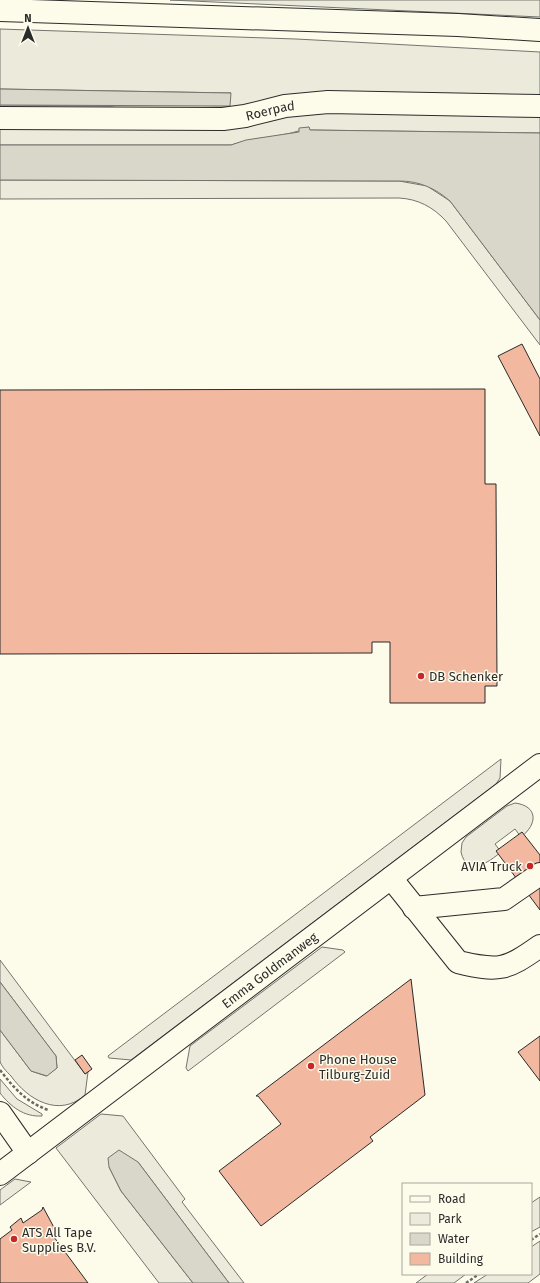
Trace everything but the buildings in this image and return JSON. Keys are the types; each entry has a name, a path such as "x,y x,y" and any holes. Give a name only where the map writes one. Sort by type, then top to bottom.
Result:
{"main road":[{"path":"0,10 458,25 540,30"},
{"name":"Roerpad","path":"0,118 223,119 245,116 285,106 328,102 540,106"},
{"name":"Emma Goldmanweg","path":"0,1174 391,878 538,773"},
{"path":"414,908 504,899 540,874"},
{"path":"391,878 458,962 490,968 507,966 516,963 540,946"},
{"path":"0,1113 28,1152"}],"path":[{"path":"0,1070 15,1090 32,1103 56,1113 67,1123"},
{"path":"466,1283 478,1275"}],"green space":[{"path":"170,0 540,0 540,17"},
{"path":"0,29 296,39 540,52 540,100 0,112 0,105 111,106 231,93 0,89"},
{"path":"540,111 540,133 309,130 309,127 300,131 231,145 0,145 0,123 273,113"},
{"path":"0,180 399,181 427,186 450,201 540,320 540,345 446,221 430,208 413,200 399,198 0,199"},
{"path":"501,759 500,778 496,784 131,1060 109,1058 108,1056"},
{"path":"515,803 528,808 533,816 533,821 527,832 521,837 515,829 495,844 501,852 491,860 479,866 468,864 464,860 461,852 462,843 466,837 507,806"},
{"path":"322,947 343,950 345,952 188,1071 186,1068 190,1046"},
{"path":"0,960 85,1074 88,1072 85,1095 75,1102 65,1105 55,1105 35,1099 18,1085 4,1069 0,1061 0,1030 31,1071 46,1076 57,1068 56,1056 0,982"},
{"path":"0,1079 17,1099 42,1114 42,1116 29,1115 13,1107 0,1093"},
{"path":"101,1114 123,1116 185,1199 182,1202 244,1283 229,1283 138,1162 109,1167 121,1191 193,1283 159,1283 56,1148"},
{"path":"15,1179 31,1182 0,1205 0,1190"},
{"path":"540,1197 540,1227 532,1231 532,1202"},
{"path":"540,1241 540,1274 528,1283 474,1283 486,1275 532,1275 532,1246"},
{"path":"427,1275 465,1275 454,1283 416,1283"}],"water":[{"path":"0,89 231,93 230,106 0,105"},
{"path":"309,127 310,130 540,133 540,320 450,201 439,192 413,182 0,180 0,145 231,145 246,140 299,132 299,128"},
{"path":"0,982 56,1056 57,1068 47,1076 31,1071 0,1030"},
{"path":"119,1150 138,1162 229,1283 193,1283 121,1191 109,1167 108,1158"}],"place":[{"name":"DB Schenker","path":"421,676"},
{"name":"AVIA Truck","path":"530,866"},
{"name":"Phone House Tilburg-Zuid","path":"311,1066"},
{"name":"ATS All Tape Supplies B.V.","path":"14,1239"}]}
